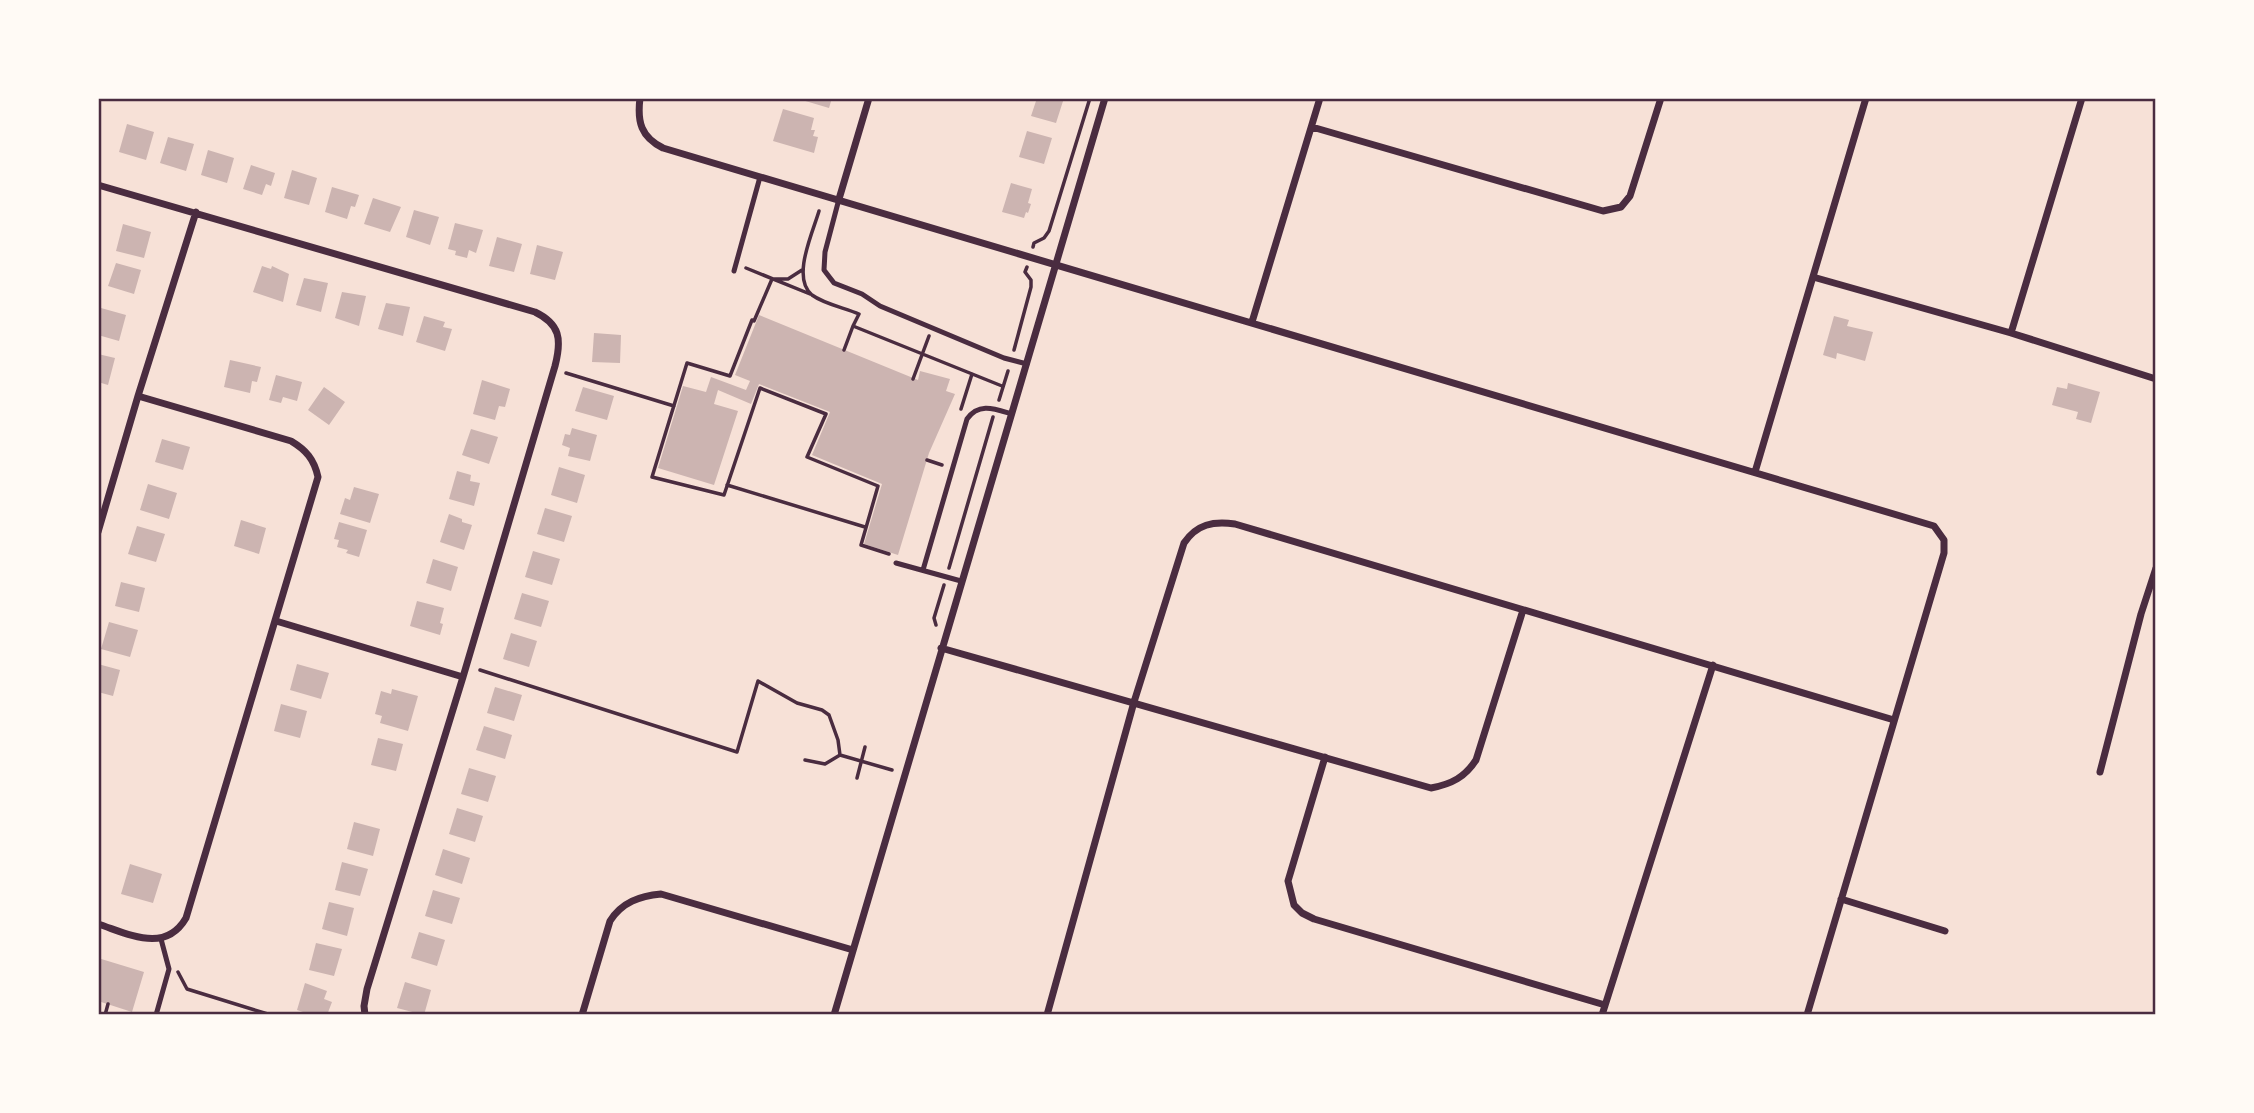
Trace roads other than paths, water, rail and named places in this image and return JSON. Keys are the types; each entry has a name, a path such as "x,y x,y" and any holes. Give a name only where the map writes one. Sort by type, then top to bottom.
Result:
{"street":[{"path":"640,98 638,114 644,134 663,148 1927,522 1938,529 1945,547 1807,1015"},
{"path":"839,199 869,98"},
{"path":"834,1015 1105,98"},
{"path":"1252,322 1320,98"},
{"path":"1312,127 1604,211 1621,206 1630,196 1661,98"},
{"path":"1755,472 1866,98"},
{"path":"2011,333 2082,98"},
{"path":"98,185 534,312 547,317 558,334 558,353 463,677 367,989 365,1015"},
{"path":"98,533 196,212"},
{"path":"1814,277 2011,333 2156,379"},
{"path":"98,924 149,940 161,939 176,932 186,918 318,477 312,457 290,441 138,396"},
{"path":"1046,1015 1134,702 1184,543 1192,532 1216,522 1235,524 1894,720"},
{"path":"2100,772 2141,614 2156,568"},
{"path":"941,648 1431,788 1456,781 1468,772 1476,760 1523,610"},
{"path":"276,621 463,677"},
{"path":"1602,1015 1713,665"},
{"path":"1325,757 1288,881 1294,905 1302,913 1314,919 1605,1005"},
{"path":"582,1015 610,920 618,908 648,895 661,894 853,950"},
{"path":"1841,899 1945,930"}],"lane":[{"path":"734,271 761,177"},
{"path":"839,199 824,258 827,276 834,283 932,328 1004,358 1027,364"},
{"path":"923,570 969,415 985,408 1012,414"},
{"path":"896,564 961,581"},
{"path":"156,1015 169,969 161,939"}]}
